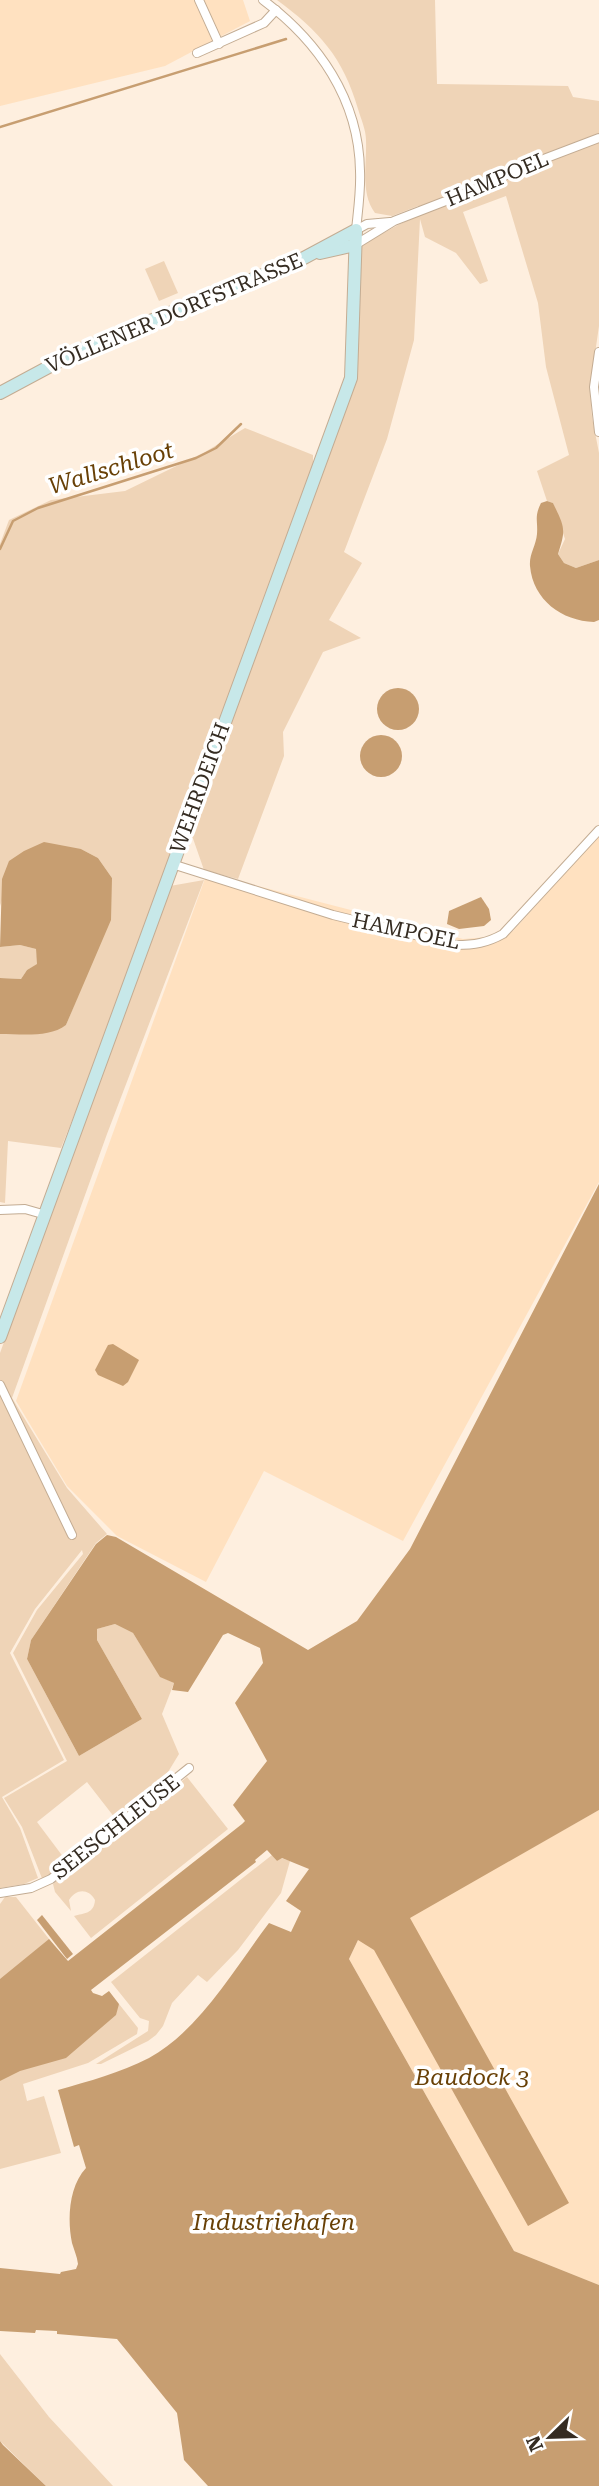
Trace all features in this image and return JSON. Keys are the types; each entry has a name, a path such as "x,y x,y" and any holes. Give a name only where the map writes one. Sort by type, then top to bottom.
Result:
{"street":[{"path":"199,0 219,44"},
{"path":"263,0 300,31 319,53 346,100 355,132 360,170 356,230"},
{"path":"197,53 264,23 276,10"},
{"name":"HAMPOEL","path":"355,245 394,221 474,190 528,164 599,138"},
{"name":"HAMPOEL","path":"356,230 367,224 394,221"},
{"name":"WEHRDEICH","path":"0,1337 351,378 356,230"},
{"name":"VÖLLENER DORFSTRASSE","path":"0,393 93,344 312,254 356,230"},
{"name":"VÖLLENER DORFSTRASSE","path":"312,254 355,245"},
{"path":"599,352 594,387 599,432"},
{"name":"HAMPOEL","path":"172,864 333,915 456,945 474,945 489,942 514,925 544,887 599,830"},
{"path":"0,1210 25,1209 46,1215"},
{"path":"0,1385 72,1535"},
{"name":"SEESCHLEUSE","path":"0,1893 31,1888 51,1879 189,1768"}],"shaded area":[{"path":"0,0 243,0 250,21 165,66 0,106"},
{"path":"277,0 435,0 437,84 568,86 573,97 599,101 599,326 590,388 599,453 599,560 576,568 564,563 558,554 565,539 553,503 547,501 537,471 569,455 546,367 538,303 506,196 463,212 488,281 480,284 456,253 425,237 420,219 414,340 387,439 344,552 362,563 329,620 361,638 323,652 283,732 284,756 238,879 204,870 190,830 353,378 361,245 420,215 418,206 392,216 375,213 367,197 365,132 345,74 317,34"},
{"path":"164,261 178,293 159,301 145,269"},
{"path":"245,428 313,455 313,469 104,1040 61,1148 8,1141 5,1203 0,1202 0,1034 39,1034 66,1025 87,974 112,878 98,858 81,849 2,879 3,897 0,906 0,544 9,520 51,500 125,491 205,452"},
{"path":"599,836 599,1182 403,1541 264,1471 206,1582 117,1536 67,1486 16,1401 207,873 463,939 488,937 513,931"},
{"path":"204,880 107,1134 12,1398 67,1488 107,1534 96,1543 31,1640 27,1659 79,1756 142,1719 97,1640 97,1629 115,1624 133,1633 160,1676 174,1683 162,1714 179,1754 162,1782 115,1818 87,1782 37,1822 67,1862 43,1881 22,1827 4,1798 67,1761 13,1653 37,1610 83,1554 82,1550 35,1609 10,1653 64,1760 2,1797 20,1828 38,1878 24,1884 0,1888 0,1353 170,886"},
{"path":"20,945 36,949 38,964 27,970 21,979 0,978 0,947"},
{"path":"187,1777 228,1829 91,1938 74,1916 91,1910 95,1900 89,1893 78,1892 69,1900 71,1911 55,1892 53,1884"},
{"path":"599,1810 599,2285 514,2251 349,1959 358,1940 414,1927 409,1917"},
{"path":"272,1855 277,1861 281,1858 290,1861 281,1893 238,1950 207,1982 198,1975 172,2003 163,2026 156,2035 101,2064 96,2064 148,2031 149,2021 140,2018 111,1982"},
{"path":"5,1897 16,1897 53,1944 0,2003 0,1904"},
{"path":"119,2004 138,2028 137,2034 88,2063 23,2084 27,2101 44,2096 61,2153 0,2169 0,2068 69,2047"},
{"path":"0,2354 49,2417 113,2486 46,2486 0,2441"}],"water":[{"path":"541,503 553,503 562,524 563,533 558,554 564,563 576,568 599,560 599,620 582,621 560,613 543,598 532,578 530,562 536,538 538,512"},
{"path":"398,688 413,694 419,709 413,724 398,730 383,724 377,709 383,694"},
{"path":"381,735 396,741 402,756 396,771 381,777 366,771 360,756 366,741"},
{"path":"44,842 81,849 98,858 112,878 111,920 66,1025 43,1034 0,1034 0,978 21,979 27,970 37,964 36,949 20,945 0,947 2,879 9,861"},
{"path":"481,897 489,909 491,920 484,926 459,929 447,924 449,911"},
{"path":"599,1184 599,1810 410,1918 569,2203 528,2226 374,1950 358,1940 349,1959 514,2251 599,2285 599,2486 208,2486 184,2460 177,2413 117,2339 57,2334 57,2331 0,2331 0,2268 60,2274 76,2269 78,2264 70,2234 70,2213 76,2184 86,2168 79,2145 74,2147 58,2090 149,2058 184,2032 215,1997 269,1923 291,1932 301,1911 286,1901 309,1869 282,1858 277,1861 267,1850 256,1862 91,1990 102,1996 109,1991 119,2004 116,2015 66,2058 20,2071 0,2081 0,1979 49,1939 68,1961 242,1824 245,1821 233,1805 267,1761 235,1703 263,1663 260,1648 228,1633 223,1635 188,1692 172,1690 174,1683 160,1677 133,1633 115,1624 97,1629 97,1640 142,1719 79,1756 27,1659 31,1640 96,1544 107,1535 116,1537 308,1650 357,1621 410,1549"},
{"path":"113,1344 139,1360 128,1382 123,1386 98,1375 95,1370 108,1345"},
{"path":"42,1915 73,1954 67,1959 37,1920"},
{"path":"0,2441 3,2445 46,2486 0,2486"}],"waterway":[{"path":"0,127 286,39"},
{"name":"Wallschloot","path":"0,549 13,521 38,508 196,458 216,448 241,424"}],"water label":[{"name":"Baudock 3","path":"472,2077"},
{"name":"Industriehafen","path":"274,2222"}]}
